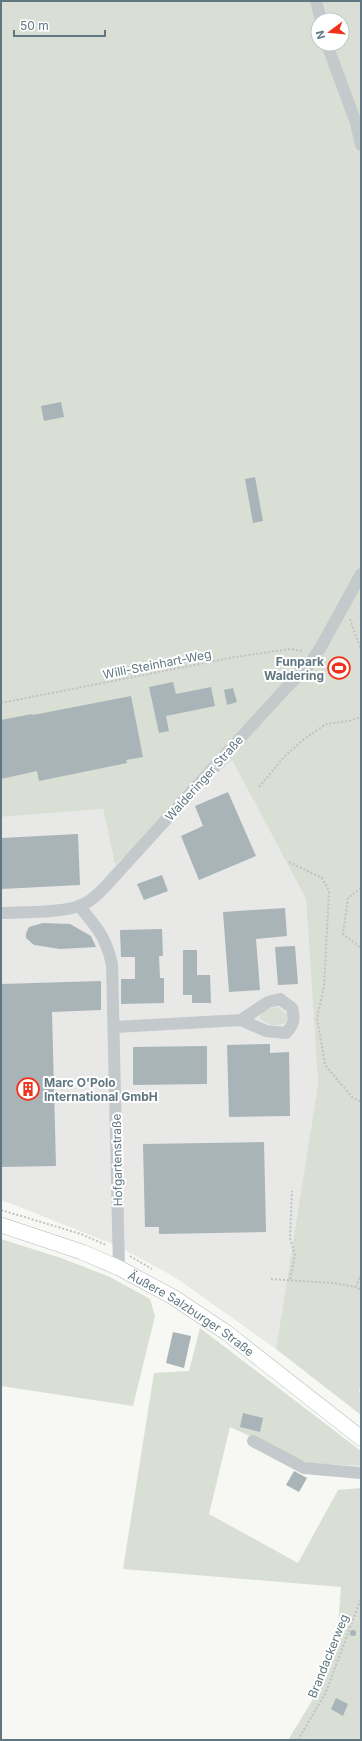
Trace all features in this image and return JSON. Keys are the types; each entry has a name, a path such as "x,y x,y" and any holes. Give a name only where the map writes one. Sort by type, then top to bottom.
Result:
{"main road":[{"name":"Äußere Salzburger Straße","path":"1,1225 82,1252 119,1268 173,1297 227,1333 361,1438"}],"street":[{"path":"316,1 319,12"},
{"path":"330,52 356,123 361,145"},
{"name":"Walderinger Straße","path":"1,914 66,909 79,906 90,900 104,888 285,689 308,666 361,574"},
{"name":"Hofgartenstraße","path":"79,906 99,930 107,944 112,964 115,1027 119,1268"},
{"path":"115,1027 241,1020"},
{"path":"254,1441 304,1468 361,1473"}],"path":[{"path":"344,603 361,650"},
{"name":"Willi-Steinhart-Weg","path":"1,704 235,657 290,649 316,654"},
{"path":"259,787 285,756 304,738 326,724 349,721 361,717"},
{"path":"289,862 322,878 329,891 324,986 317,1018 325,1065 352,1097 361,1102"},
{"path":"361,888 348,898 343,934 361,948"},
{"path":"290,1279 294,1255 290,1238 292,1191"},
{"path":"356,1287 361,1274"},
{"path":"271,1279 290,1279 333,1283 356,1287 361,1290"},
{"name":"Brandackerweg","path":"298,1740 326,1692 361,1598"}],"shaded area":[{"path":"1,1 361,1 361,1386 359,1390 361,1396 361,1415 276,1349 318,1084 306,899 232,760 115,865 103,809 1,817"},
{"path":"232,760 306,899 318,1084 276,1349 173,1276 115,1245 7,1202 1,1201 1,817 103,809 115,865"},
{"path":"277,1007 287,1014 285,1023 271,1025 260,1018 260,1015 265,1010"},
{"path":"1,1239 61,1258 110,1277 150,1299 155,1316 133,1406 1,1386"},
{"path":"200,1328 361,1451 361,1466 308,1463 230,1427 209,1514 298,1563 338,1490 361,1488 361,1740 288,1740 312,1701 338,1626 341,1587 123,1569 154,1373 189,1371"}],"building":[{"path":"61,402 64,417 44,421 41,406"},
{"path":"255,477 263,521 253,523 245,479"},
{"path":"173,682 176,694 211,687 215,706 166,716 169,731 159,733 149,687"},
{"path":"233,688 237,702 227,705 224,690"},
{"path":"131,696 143,757 126,760 127,763 39,781 37,771 1,779 1,720"},
{"path":"228,792 256,856 199,880 181,836 203,826 195,806"},
{"path":"78,834 80,885 1,889 1,838"},
{"path":"162,875 168,891 144,900 137,884"},
{"path":"285,908 287,936 256,939 260,990 229,992 223,912"},
{"path":"43,923 70,924 91,936 96,947 60,949 34,945 26,938 26,933 29,927"},
{"path":"162,929 163,956 159,956 160,978 164,978 164,1003 121,1004 121,979 135,979 135,957 121,957 120,930"},
{"path":"295,946 298,984 278,985 275,947"},
{"path":"183,950 197,950 197,975 210,975 211,1003 192,1003 192,995 183,995"},
{"name":"Marc O'Polo International GmbH","path":"101,981 101,1010 52,1012 56,1166 1,1167 1,984"},
{"path":"270,1044 270,1053 289,1052 290,1116 229,1117 227,1045"},
{"path":"207,1046 207,1084 133,1085 133,1047"},
{"path":"264,1142 266,1232 159,1234 159,1227 145,1227 143,1144"},
{"path":"173,1332 191,1336 184,1368 166,1363"},
{"path":"243,1413 263,1418 260,1432 240,1427"},
{"path":"294,1471 307,1478 299,1492 286,1485"},
{"path":"353,1630 356,1633 353,1636 350,1633"},
{"path":"336,1698 348,1704 343,1716 331,1709"}],"place":[{"name":"Funpark Waldering","path":"339,668"},
{"name":"Marc O'Polo International GmbH","path":"28,1089"}]}
